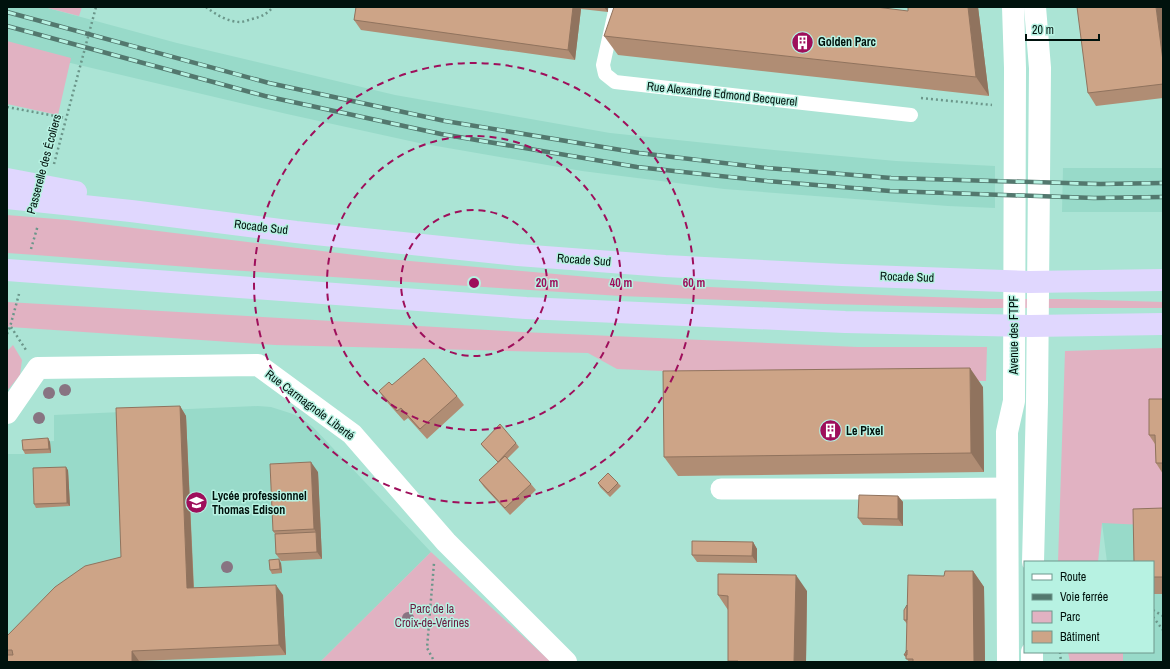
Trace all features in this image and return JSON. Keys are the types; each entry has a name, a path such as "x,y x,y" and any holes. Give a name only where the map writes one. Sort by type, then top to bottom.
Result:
{"highway":[{"path":"7,179 296,232"},
{"name":"Rocade Sud","path":"7,198 131,211 296,232 518,255 665,266 1029,282 1163,280"},
{"path":"7,270 526,308 837,322 1030,326 1163,324"},
{"path":"14,287 263,289"}],"street":[{"name":"Avenue des FTPF","path":"1008,662 1007,432 1014,401 1015,68 1013,7"},
{"name":"Avenue des FTPF","path":"1033,561 1037,402 1040,68 1035,7"},
{"name":"Rue Carmagnole Liberté","path":"7,413 38,368 258,365 352,434 446,542 566,662"},
{"path":"721,489 902,490 1007,488"}],"lane":[{"name":"Rue Alexandre Edmond Becquerel","path":"616,7 603,65 605,74 615,82 911,114"}],"path":[{"name":"Passerelle des Écoliers","path":"52,170 96,7"},
{"path":"206,7 232,21 240,22 261,17 273,7"},
{"path":"946,101 992,106"},
{"path":"7,107 66,118"},
{"name":"Passerelle des Écoliers","path":"30,252 38,222"},
{"path":"7,334 10,327 14,287"},
{"path":"433,659 427,648 435,556 446,542"},
{"path":"1154,611 1163,616"},
{"path":"1154,618 1163,630"}],"shaded area":[{"path":"7,7 44,7 177,43 395,95 610,133 896,161 995,166 995,208 948,206 724,189 582,171 419,143 287,114 7,48"},
{"path":"1063,168 1163,168 1163,212 1062,212"},
{"path":"1163,371 1163,662 1119,662 1117,653 1154,653 1154,561 1107,561 1102,523"},
{"name":"Lycée professionnel Thomas Edison","path":"258,406 271,407 293,414 313,427 431,552 320,662 7,662 7,454 25,454 25,443 54,441 54,415"}],"green space":[{"path":"44,7 82,7 79,16"},
{"path":"7,41 71,58 58,115 7,104"},
{"path":"7,215 68,220 388,259 688,286 990,299 1067,299 1163,302 1163,308 981,308 620,296 214,269 7,253"},
{"path":"7,302 522,332 857,347 987,347 986,381 865,380 617,369 588,353 275,345 10,327 7,326"},
{"path":"13,345 22,360 20,375 7,391 7,351"},
{"path":"1163,348 1163,525 1102,523 1098,561 1058,561 1065,351"},
{"name":"Parc de la Croix-de-Vérines","path":"431,552 551,662 320,662"},
{"path":"1068,653 1123,653 1123,662 1070,662"}],"building":[{"path":"356,7 573,7 568,50 354,20"},
{"name":"Golden Parc","path":"614,7 876,7 908,11 908,7 968,7 976,77 604,36"},
{"path":"1077,7 1156,7 1163,61 1163,84 1088,93"},
{"path":"424,358 457,396 420,429 401,408 397,411 379,391 389,382 392,385"},
{"name":"Le Pixel","path":"970,368 971,453 664,457 663,371"},
{"path":"1149,399 1163,399 1163,463 1156,463 1155,435 1149,435"},
{"path":"180,406 187,588 276,585 279,645 132,651 132,662 7,662 7,655 13,655 12,650 7,650 7,636 55,587 85,566 121,557 116,408"},
{"path":"500,424 516,443 498,462 481,444"},
{"path":"48,438 49,449 23,450 22,440"},
{"path":"505,456 531,484 505,508 479,480"},
{"path":"311,462 314,529 273,531 270,464"},
{"path":"66,467 67,503 34,504 33,468"},
{"path":"608,473 618,483 608,493 598,483"},
{"path":"859,495 898,496 898,519 858,518"},
{"path":"1163,508 1163,577 1154,577 1154,561 1134,561 1133,509"},
{"path":"316,532 317,552 276,554 275,534"},
{"path":"692,541 753,542 752,556 692,555"},
{"path":"279,559 280,569 270,570 269,560"},
{"path":"945,571 973,571 974,662 913,662 913,659 906,659 908,575 944,576"},
{"path":"718,574 796,575 794,662 728,661 728,596 718,595"},
{"path":"907,605 907,620 904,620 904,610"}],"railway":[{"path":"7,12 269,83 445,121 639,153 767,168 891,178 1100,184 1163,183"},
{"path":"7,26 265,96 441,134 637,167 767,181 890,191 1094,198 1163,197"}],"place":[{"name":"Golden Parc","path":"802,42"},
{"name":"Le Pixel","path":"831,431"},
{"name":"Lycée professionnel Thomas Edison","path":"196,503"}]}
